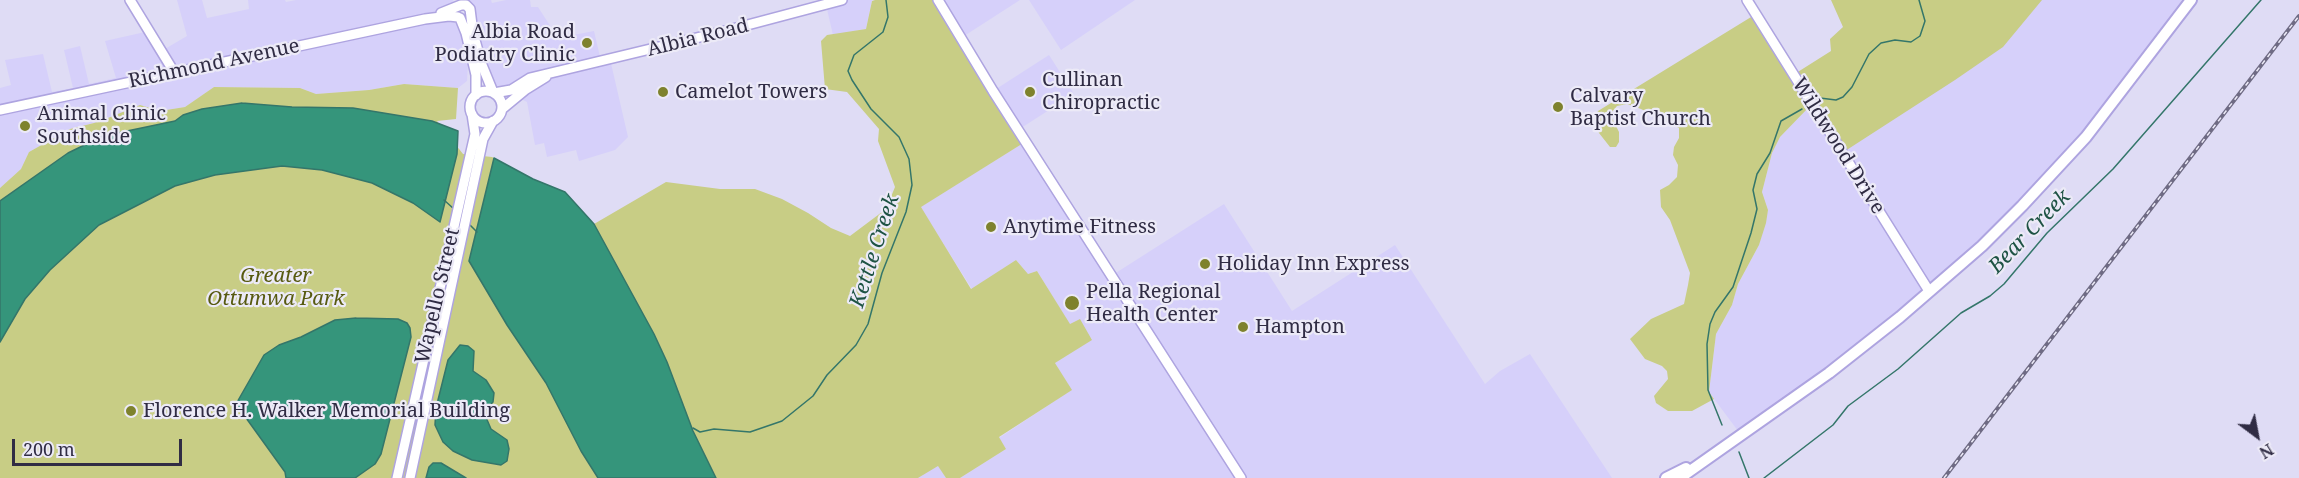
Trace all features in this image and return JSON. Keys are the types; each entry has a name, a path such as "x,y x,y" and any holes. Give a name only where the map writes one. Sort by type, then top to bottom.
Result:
{"main road":[{"path":"130,0 174,72"},
{"name":"Albia Road","path":"493,93 511,90 530,78 720,33 843,0"},
{"path":"938,0 993,91 1241,478"},
{"name":"Wildwood Drive","path":"1747,0 1929,291"},
{"path":"1680,478 1705,458 1803,393 1900,317 2006,223 2070,156 2191,0"},
{"path":"461,9 493,93"},
{"path":"461,9 476,75 476,95 471,104 472,114 481,122 493,121 499,116 502,109 500,98 486,91 476,95"},
{"name":"Richmond Avenue","path":"0,110 449,16 461,9"},
{"name":"Albia Road","path":"502,109 525,90 552,73"},
{"name":"Wapello Street","path":"397,478 475,134 472,114"},
{"name":"Wapello Street","path":"410,478 483,139 493,121"},
{"path":"1666,478 1705,458"}],"shaded area":[{"path":"177,0 202,0 207,18 249,9 248,0 285,0 286,2 296,0 453,0 468,63 467,81 458,88 404,84 369,90 316,94 300,88 214,87 185,107 160,111 140,105 98,122 70,129 29,152 21,169 0,188 0,88 11,85 5,60 43,54 52,92 73,88 64,50 80,46 89,84 116,78 105,41 145,32 158,53 187,36"},
{"path":"469,0 491,0 492,3 506,0 530,0 531,7 538,7 558,38 594,31 601,61 610,59 628,137 615,150 579,161 576,150 547,157 544,143 535,145 527,102 499,88 487,75"},
{"path":"842,0 872,0 866,29 833,35 826,5"},
{"path":"938,0 1020,0 961,38"},
{"path":"1029,0 1135,0 1061,50"},
{"path":"2041,0 2191,0 2070,156 1900,317 1741,435 1709,392 1716,334 1732,305 1738,284 1759,245 1768,210 1762,192 1772,153 1780,137 1811,105"},
{"path":"1049,55 1074,94 1018,130 993,91"},
{"path":"242,103 353,108 432,121 458,131 457,154 440,222 413,203 372,183 322,170 282,166 215,175 175,186 99,225 50,270 25,299 0,342 0,201 68,153 103,136 175,121 183,115 202,109"},
{"path":"1025,142 1111,276 1224,204 1292,311 1395,245 1485,384 1500,371 1530,354 1612,478 960,478 1006,449 999,438 1071,390 1055,363 1092,339 1070,325 1037,271 1028,274 1016,260 972,289 920,207"},
{"path":"494,158 533,179 565,192 594,224 654,334 693,431 716,478 598,478 581,451 546,383 507,325 469,261"},
{"path":"398,319 407,323 410,328 411,337 381,454 375,464 355,478 286,478 285,472 236,404 264,355 279,345 335,320"},
{"path":"460,345 468,346 474,351 473,371 486,380 494,393 493,402 485,410 485,415 491,429 507,440 509,449 507,461 501,465 472,460 453,451 443,442 435,425 436,408 448,360"},
{"path":"433,463 441,463 466,478 426,478 429,467"},
{"path":"938,465 946,478 918,478"}],"green space":[{"name":"Greater Ottumwa Park","path":"938,0 1025,142 921,207 971,289 1016,260 1028,274 1037,271 1070,324 1080,319 1092,340 1055,363 1072,390 999,437 1006,449 960,478 946,478 938,466 918,478 0,478 0,188 21,169 29,152 70,129 98,122 140,105 160,111 185,107 214,87 300,88 316,94 369,90 404,84 458,88 456,119 437,121 463,154 492,157 533,179 565,192 601,237 594,224 666,182 720,189 755,189 782,199 831,228 850,236 886,209 895,187 878,141 879,129 847,92 825,89 821,41 827,35 866,29 872,1"},
{"path":"1831,0 2042,0 2003,47 1842,153 1811,105 1780,137 1772,153 1762,192 1768,210 1759,245 1738,284 1732,305 1716,334 1709,392 1714,399 1692,411 1668,411 1656,403 1654,396 1668,379 1667,371 1662,366 1645,359 1630,339 1651,319 1684,304 1690,273 1670,220 1661,207 1660,190 1677,177 1678,165 1673,155 1679,138 1679,128 1627,104 1617,106 1612,112 1612,118 1619,132 1619,142 1616,147 1610,147 1599,133 1594,119 1598,111 1756,14 1793,75 1831,51 1830,39 1843,27"}],"waterway":[{"name":"Kettle Creek","path":"693,428 700,432 714,429 750,432 782,421 813,396 827,375 856,345 868,324 882,273 906,212 912,185 909,159 899,137 871,109 848,71 854,55 883,32 888,17 886,0"},
{"path":"1820,98 1836,100 1843,97 1852,87 1869,54 1881,43 1895,40 1911,42 1920,36 1925,21 1919,0"},
{"name":"Bear Creek","path":"1764,478 1833,425 1848,406 1898,369 1961,313 1990,296 2004,284 2047,233 2113,169 2261,0"},
{"path":"1722,425 1708,390 1707,344 1710,324 1715,312 1733,287 1751,233 1757,209 1753,190 1757,174 1770,153 1781,121 1802,109"},
{"path":"444,200 454,209"},
{"path":"470,225 477,232"},
{"path":"1739,452 1749,478"}],"railway":[{"path":"1944,478 2299,16"}],"place":[{"name":"Albia Road Podiatry Clinic","path":"587,43"},
{"name":"Camelot Towers","path":"663,92"},
{"name":"Cullinan Chiropractic","path":"1030,92"},
{"name":"Calvary Baptist Church","path":"1558,107"},
{"name":"Animal Clinic Southside","path":"25,126"},
{"name":"Anytime Fitness","path":"991,227"},
{"name":"Holiday Inn Express","path":"1205,264"},
{"name":"Pella Regional Health Center","path":"1072,303"},
{"name":"Hampton","path":"1243,327"},
{"name":"Florence H. Walker Memorial Building","path":"131,411"}]}
